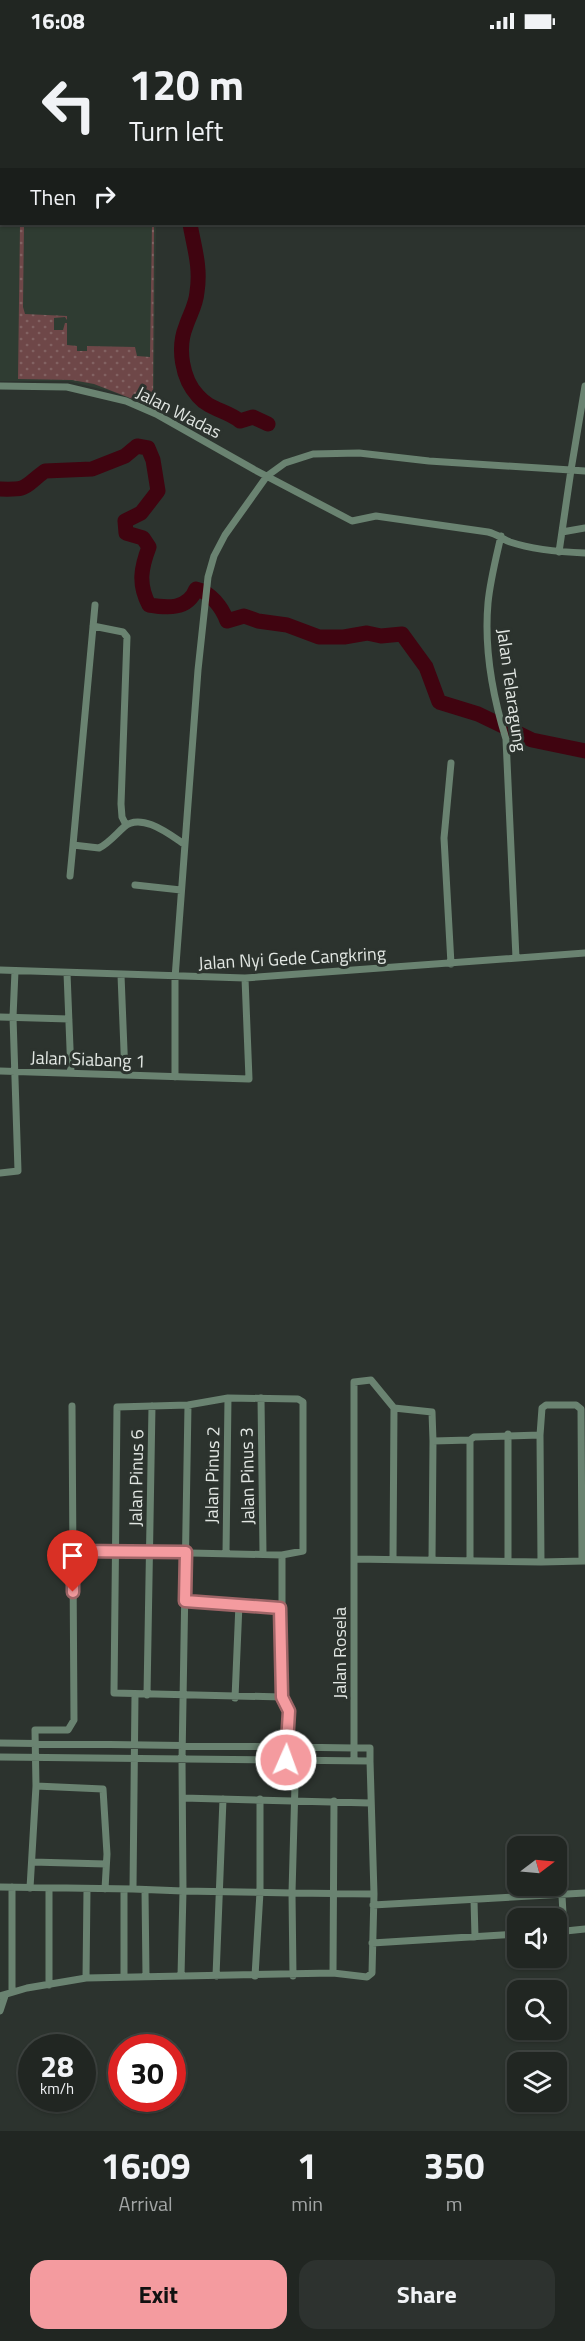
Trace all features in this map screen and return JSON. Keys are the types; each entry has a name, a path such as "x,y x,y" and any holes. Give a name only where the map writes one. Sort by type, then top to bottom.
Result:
{"street":[{"name":"Jalan Wadas","path":"0,386 68,387 126,401 156,414 352,521 376,516 501,536 510,542 559,552 585,553"},
{"path":"559,552 585,386"},
{"path":"175,1077 175,978 184,844 208,577 214,556 225,535 267,476 295,458 323,453 359,453 429,461 585,471"},
{"path":"562,532 585,528"},
{"name":"Jalan Telaragung","path":"501,536 489,592 487,623 498,712 506,739 516,958"},
{"path":"70,876 95,605"},
{"path":"93,626 123,632 127,636 121,804 122,817 126,825"},
{"path":"451,763 444,828 451,964"},
{"path":"73,844 99,848 126,825 143,822 184,844"},
{"path":"135,885 181,890"},
{"name":"Jalan Nyi Gede Cangkring","path":"0,970 175,978 245,978 585,953"},
{"path":"0,1173 18,1171 13,1017 15,971"},
{"path":"67,973 70,1073"},
{"path":"121,975 125,1076"},
{"name":"Jalan Siabang 1","path":"0,1071 249,1079 245,978"},
{"path":"0,1017 69,1019"},
{"name":"Jalan Rosela","path":"354,1761 354,1382 371,1380 394,1408"},
{"path":"59,1550 73,1551 116,1551 150,1551 263,1553 282,1555 303,1551 303,1402 298,1399 228,1398 188,1405 121,1407 116,1410 116,1551 114,1693 235,1698 282,1697"},
{"name":"Jalan Pinus 2","path":"226,1553 228,1398"},
{"name":"Jalan Pinus 3","path":"261,1398 263,1553"},
{"path":"181,1976 182,1745 188,1405"},
{"path":"354,1559 541,1562 583,1561 583,1419 581,1409 576,1405 544,1406 540,1435 541,1562"},
{"path":"30,1888 36,1786 35,1730 68,1730 72,1726 72,1406"},
{"name":"Jalan Pinus 6","path":"147,1695 152,1406"},
{"path":"393,1559 394,1408 432,1412 432,1560"},
{"path":"433,1441 470,1440 474,1437 508,1434 540,1435"},
{"path":"508,1434 508,1561"},
{"path":"470,1440 470,1561"},
{"path":"282,1555 280,1608 282,1697 289,1711 286,1760"},
{"path":"185,1601 280,1608"},
{"path":"235,1698 239,1605"},
{"path":"133,1889 135,1695"},
{"path":"0,1743 370,1748 374,1894 370,1975 333,1973 293,1976 86,1978 6,1995"},
{"path":"293,1976 292,1893 296,1748"},
{"path":"0,1757 370,1761"},
{"path":"36,1786 104,1789 105,1889"},
{"path":"183,1798 370,1803"},
{"path":"216,1976 224,1799"},
{"path":"255,1976 260,1892 260,1799"},
{"path":"333,1973 334,1802"},
{"path":"32,1862 106,1864"},
{"path":"0,1887 374,1894"},
{"path":"0,2011 6,1995 12,1887"},
{"path":"49,1888 49,1985"},
{"path":"86,1978 87,1888"},
{"path":"124,1889 124,1977"},
{"path":"145,1890 146,1976"},
{"path":"567,1895 585,1893"},
{"path":"373,1905 562,1896 561,1908"},
{"path":"474,1900 475,1937"},
{"path":"567,1930 585,1929"},
{"path":"372,1943 507,1935"}],"shaded area":[{"path":"0,225 156,225 154,408 113,392 68,381 0,381"},
{"path":"20,225 24,225 23,307 25,314 67,316 67,320 65,317 54,318 54,330 63,330 67,323 67,345 77,346 77,351 87,351 87,346 135,347 137,356 150,357 152,225 154,225 153,407 94,384 72,380 18,379"}],"waterway":[{"path":"190,225 198,283 182,344 183,363 188,381 198,396 213,407 240,421 253,417 268,424"},
{"path":"0,489 22,488 45,471 92,469 125,456 137,446 148,448 153,460 158,491 141,513 125,521 126,533 143,538 149,547 142,576 143,590 149,605 170,607 182,604 188,601 196,589 206,593 215,601 227,621 244,616 258,621 287,625 319,637 344,637 367,633 381,636 402,634 426,667 439,702 478,714 532,740 585,751"}],"route":[{"path":"73,1592 73,1551 186,1552 185,1601 280,1608 282,1697 289,1711 286,1760"}]}
